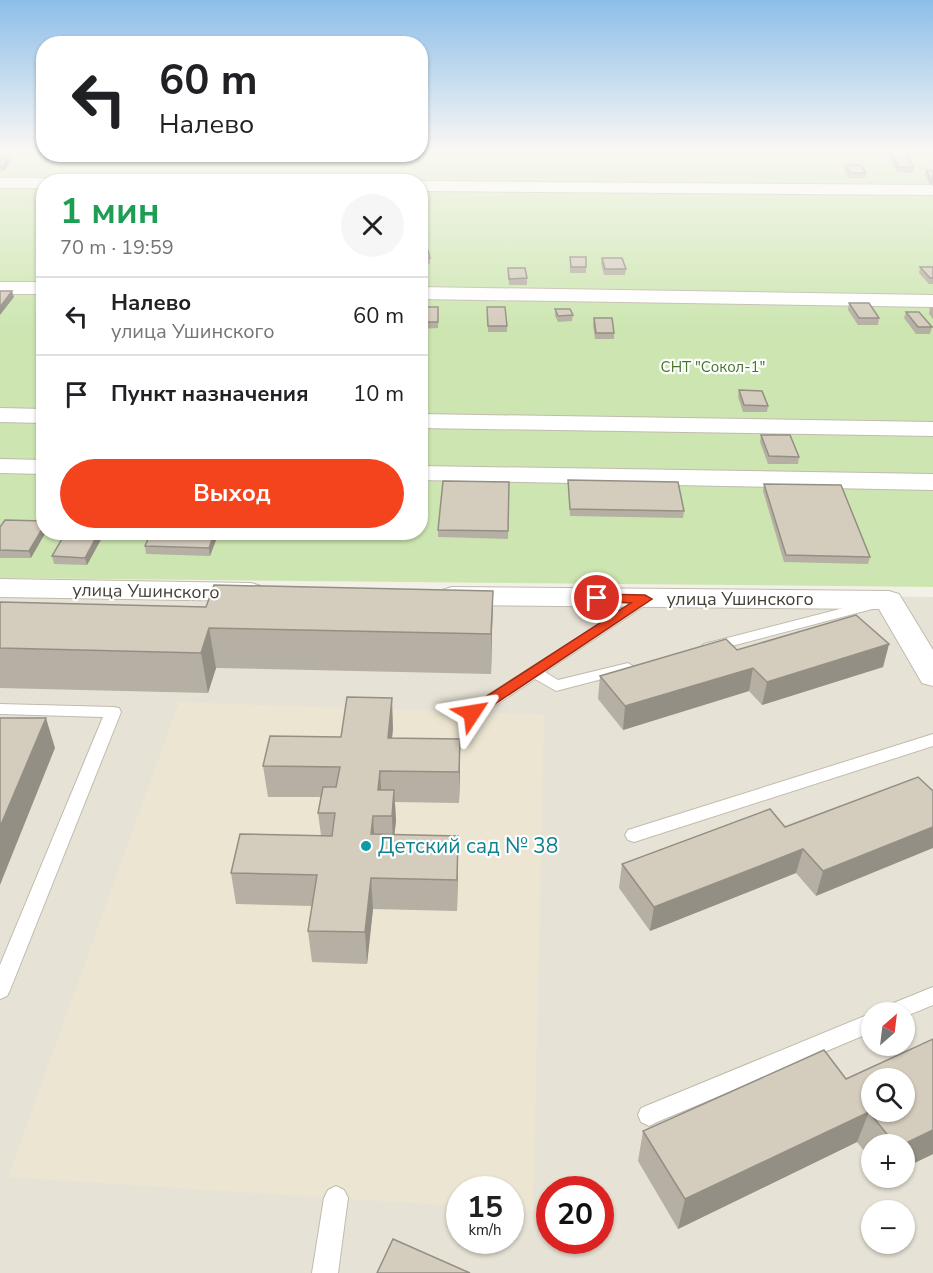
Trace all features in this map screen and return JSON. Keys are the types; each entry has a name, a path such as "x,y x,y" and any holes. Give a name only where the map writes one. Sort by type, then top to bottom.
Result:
{"street":[{"path":"0,288 36,288"},
{"path":"428,293 933,301"},
{"path":"0,415 36,416"},
{"path":"428,422 933,429"},
{"path":"0,466 36,467"},
{"path":"428,473 933,482"},
{"name":"улица Ушинского","path":"0,588 275,593"},
{"name":"улица Ушинского","path":"430,596 889,600"},
{"path":"889,600 932,672"}],"lane":[{"path":"472,713 645,599"},
{"path":"691,651 889,600"},
{"path":"535,672 556,686 646,663"},
{"path":"0,709 113,712 0,990"},
{"path":"634,835 933,740"},
{"path":"915,1003 933,996"},
{"path":"649,1115 861,1027"},
{"path":"325,1273 336,1198"}],"shaded area":[{"path":"0,590 933,597 933,1273 0,1273"},
{"path":"179,702 544,715 533,1211 524,1211 524,1176 446,1176 446,1205 8,1177"}],"green space":[{"name":"СНТ \"Сокол-1\"","path":"0,208 36,208 36,540 428,540 428,208 933,208 933,587 0,578"}],"building":[{"path":"570,257 586,257 586,267 571,267"},
{"path":"602,258 622,258 626,269 605,269"},
{"path":"920,267 933,267 933,278 930,278"},
{"path":"508,268 525,268 527,278 509,279"},
{"path":"0,291 12,291 0,307"},
{"path":"849,303 869,303 879,318 859,318"},
{"path":"428,307 438,307 438,322 428,322"},
{"path":"487,307 505,307 507,326 488,326"},
{"path":"555,309 570,309 573,315 558,316"},
{"path":"906,312 919,312 932,327 918,327"},
{"path":"594,318 612,318 614,333 596,333"},
{"path":"739,390 762,391 768,406 744,405"},
{"path":"761,435 790,435 799,457 769,456"},
{"path":"568,480 678,482 684,511 570,509"},
{"path":"443,481 509,482 508,531 438,530"},
{"path":"764,484 841,485 870,557 786,555"},
{"path":"5,520 36,521 36,539 29,551 0,550 0,527"},
{"path":"61,540 95,540 85,558 52,556"},
{"path":"148,540 212,540 209,548 145,546"},
{"path":"214,585 493,591 491,634 209,628 201,653 0,648 0,602 206,607"},
{"path":"856,615 889,644 767,682 753,668 625,706 600,676 726,639 737,650"},
{"path":"347,697 392,698 388,738 460,739 459,772 380,771 378,790 394,790 392,816 373,816 371,834 458,836 457,880 371,878 365,932 308,931 317,875 231,873 240,834 332,836 335,813 318,813 323,787 336,787 340,767 263,766 270,736 341,737"},
{"path":"0,718 46,718 0,827"},
{"path":"918,777 933,791 933,827 823,871 803,849 654,907 622,864 770,809 785,827"},
{"path":"933,1039 933,1130 915,1139 915,1134 887,1134 877,1122 915,1122 915,1068 870,1068 896,1056 915,1056 915,1047"},
{"path":"824,1050 846,1079 861,1072 861,1116 685,1199 643,1131"},
{"path":"393,1239 470,1273 377,1273"}],"place":[{"name":"Детский сад № 38","path":"366,846"}],"route":[{"path":"472,713 645,599 597,598"}]}
